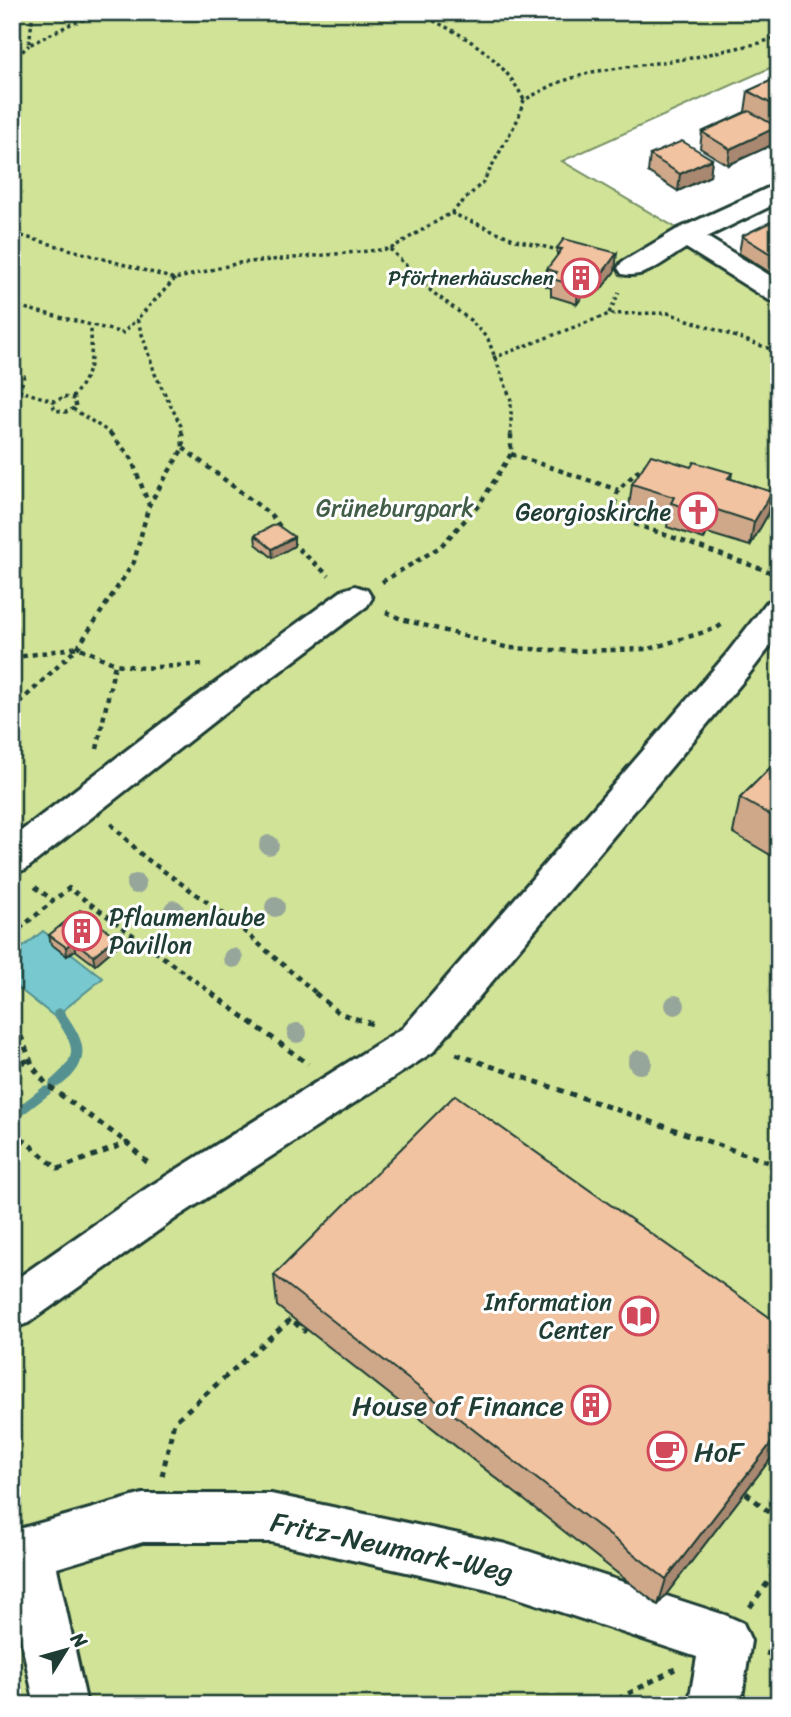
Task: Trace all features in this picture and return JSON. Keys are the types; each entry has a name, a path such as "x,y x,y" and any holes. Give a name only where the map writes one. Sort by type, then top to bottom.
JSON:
{"street":[{"path":"632,268 686,236 779,191"},
{"path":"686,236 779,294"},
{"path":"12,1308 177,1193 418,1040 737,665 773,589"},
{"path":"12,859 355,598"},
{"name":"Fritz-Neumark-Weg","path":"20,1554 142,1518 271,1518 506,1569 725,1642"},
{"path":"20,1554 61,1705"},
{"path":"719,1705 716,1697 725,1642"}],"path":[{"path":"29,45 33,12"},
{"path":"12,61 29,45 71,24 106,12"},
{"path":"12,217 22,236 174,279 239,263 390,249 451,213 483,182 519,118 524,100 508,71 480,48 449,27 414,12"},
{"path":"524,100 557,83 591,72 691,58 760,43 779,36"},
{"path":"451,213 516,240 567,253"},
{"path":"12,246 22,236"},
{"path":"355,598 440,547 479,505 511,454 511,400 488,339 470,320 431,291 390,249"},
{"path":"12,305 123,333 174,279"},
{"path":"493,358 609,314 668,313 779,352"},
{"path":"12,710 78,647 134,562 149,505 183,448 181,426 155,374 137,319"},
{"path":"72,398 88,377 91,368 92,326"},
{"path":"12,367 24,376 20,391"},
{"path":"12,395 20,391 54,401 64,397 72,398 77,403 73,410 66,412 55,410 52,406 54,401"},
{"path":"73,410 115,436 134,459 149,505"},
{"path":"183,448 271,515 293,544 355,598 401,620 509,648 575,651 649,649 717,628 728,620"},
{"path":"511,454 618,490"},
{"path":"655,470 643,466 618,490 612,516 773,589 779,564"},
{"path":"754,500 779,508"},
{"path":"12,658 78,647 115,664 143,668 205,664 218,659"},
{"path":"115,664 99,734 92,797 98,811 144,857 224,914 339,1013 779,1166"},
{"path":"12,935 69,888 344,1087"},
{"path":"12,1013 33,1067 53,1090 127,1143 177,1193"},
{"path":"15,1065 30,1059"},
{"path":"12,1130 58,1169 127,1143"},
{"path":"159,1518 162,1475 174,1422 291,1319 304,1331 305,1329"},
{"path":"746,1493 779,1520"},
{"path":"607,1705 725,1642"}],"green space":[{"name":"Grüneburgpark","path":"12,12 779,12 779,64 562,161 779,288 779,1705 12,1705"}],"water":[{"path":"43,931 103,978 55,1017 12,983 12,956"}],"building":[{"path":"779,77 779,108 748,91"},
{"path":"749,111 777,127 730,149 702,132"},
{"path":"682,141 712,159 680,174 650,155"},
{"path":"779,218 777,258 742,236"},
{"path":"564,239 617,253 603,272 591,269 578,286 552,279 557,272 547,269 562,249 557,248"},
{"path":"651,455 691,467 694,462 732,473 728,478 772,492 754,522 711,508 707,514 671,503 674,497 632,484"},
{"path":"276,524 294,537 272,549 255,535"},
{"path":"779,759 779,820 740,798"},
{"name":"Pflaumenlaube Pavillon","path":"80,910 116,937 93,956 74,941 66,947 49,935"},
{"name":"House of Finance","path":"455,1095 779,1324 779,1433 666,1579 274,1275"}],"waterway":[{"path":"54,1084 72,1067 78,1052 72,1034 59,1013"},
{"path":"12,1118 47,1090"}],"place":[{"name":"Pförtnerhäuschen","path":"581,278"},
{"name":"Georgioskirche","path":"698,512"},
{"name":"Pflaumenlaube Pavillon","path":"82,931"},
{"name":"Information Center","path":"639,1316"},
{"name":"House of Finance","path":"591,1405"},
{"name":"HoF","path":"667,1451"}]}
